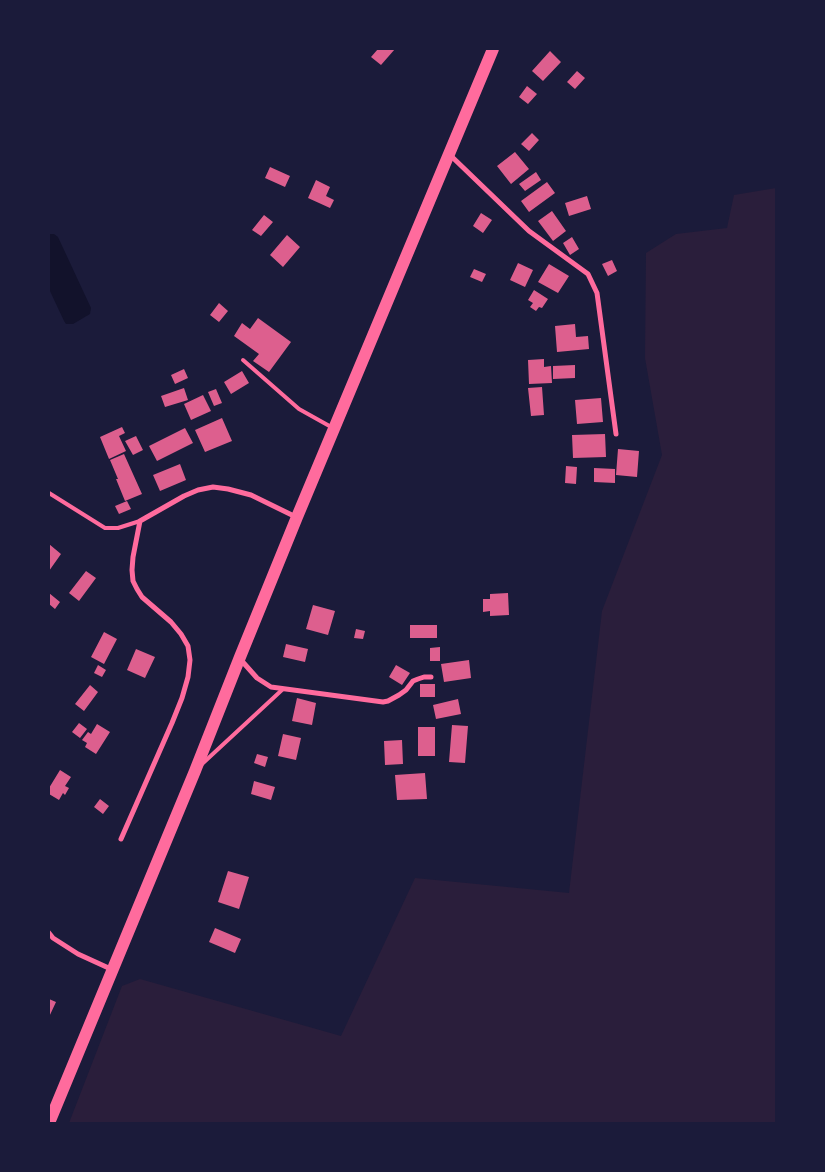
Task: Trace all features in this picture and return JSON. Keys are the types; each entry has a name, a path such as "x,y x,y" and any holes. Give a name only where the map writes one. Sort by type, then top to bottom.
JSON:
{"main road":[{"path":"49,1123 297,517 493,49"}],"street":[{"path":"448,154 529,231 588,274 597,293 616,434"},
{"path":"121,839 175,715 188,677 190,660 188,646 181,634 171,622 142,597 133,581 133,557 140,521 184,496 198,490 214,487 251,495 297,517"},
{"path":"240,657 252,673 271,687 383,702 399,695 418,678 431,677"},
{"path":"49,933 53,938 78,954 113,970"}],"lane":[{"path":"243,360 299,410 334,428"},
{"path":"49,493 105,528 118,528 140,521"},
{"path":"195,770 283,689"}],"shaded area":[{"path":"776,188 776,1123 69,1123 122,986 140,979 341,1036 415,878 569,893 602,611 662,455 645,358 646,253 676,234 727,228 734,195"},
{"path":"49,234 54,234 58,237 91,308 90,314 73,324 66,324 49,289"}],"building":[{"path":"378,49 395,49 381,65 371,57"},
{"path":"550,51 561,62 543,81 532,71"},
{"path":"577,71 585,78 575,89 567,82"},
{"path":"527,86 537,94 528,104 519,97"},
{"path":"532,133 539,140 529,151 521,144"},
{"path":"515,152 529,169 511,184 497,166"},
{"path":"270,167 290,176 285,187 265,178"},
{"path":"536,172 541,180 525,191 519,184"},
{"path":"316,180 330,187 326,196 334,200 330,208 308,198"},
{"path":"547,182 555,193 529,212 521,201"},
{"path":"587,196 591,209 569,216 565,203"},
{"path":"552,211 566,231 553,241 538,221"},
{"path":"481,213 492,220 483,233 473,226"},
{"path":"264,215 273,222 261,236 252,230"},
{"path":"287,235 300,247 283,267 270,255"},
{"path":"572,237 579,249 570,255 563,243"},
{"path":"612,260 617,271 608,276 602,264"},
{"path":"518,263 533,270 525,287 510,280"},
{"path":"549,264 569,276 558,293 538,282"},
{"path":"474,269 486,274 482,282 470,277"},
{"path":"534,290 548,299 542,308 539,307 536,311 530,307 533,303 528,300"},
{"path":"219,303 228,311 219,322 210,315"},
{"path":"258,318 291,342 269,372 253,361 259,354 234,336 242,323 250,329"},
{"path":"575,324 576,337 588,336 589,349 557,352 555,326"},
{"path":"544,359 544,367 551,366 552,383 529,384 528,360"},
{"path":"575,365 575,378 553,379 553,366"},
{"path":"184,369 188,378 175,384 171,375"},
{"path":"242,371 249,383 231,394 224,382"},
{"path":"542,387 544,415 531,416 528,388"},
{"path":"184,388 188,400 165,407 161,396"},
{"path":"216,389 222,403 214,406 208,392"},
{"path":"203,395 211,411 191,420 184,404"},
{"path":"601,398 603,422 577,424 575,400"},
{"path":"222,418 232,441 205,452 195,430"},
{"path":"122,427 125,433 119,436 126,451 109,459 100,437"},
{"path":"185,428 193,443 157,461 149,446"},
{"path":"605,434 606,457 573,458 572,435"},
{"path":"136,436 143,450 133,455 125,441"},
{"path":"618,449 639,451 637,477 616,475"},
{"path":"124,454 142,494 125,501 110,460"},
{"path":"180,464 186,480 160,491 153,475"},
{"path":"566,466 577,467 576,484 565,483"},
{"path":"594,468 615,469 615,483 594,482"},
{"path":"127,501 131,509 119,514 115,506"},
{"path":"49,544 61,554 49,571"},
{"path":"86,571 96,578 79,601 69,593"},
{"path":"49,593 60,602 55,609 49,604"},
{"path":"508,593 509,615 490,616 490,611 483,612 483,599 490,599 490,594"},
{"path":"313,605 335,611 328,635 306,629"},
{"path":"410,625 437,625 437,638 410,638"},
{"path":"356,629 365,631 363,639 354,638"},
{"path":"104,632 117,639 104,664 91,657"},
{"path":"286,644 308,649 305,662 283,657"},
{"path":"440,647 440,661 430,661 430,648"},
{"path":"136,649 155,657 145,678 127,670"},
{"path":"469,660 471,678 444,682 441,664"},
{"path":"98,665 106,670 102,677 94,673"},
{"path":"396,665 410,673 402,685 389,677"},
{"path":"420,684 435,684 435,697 420,697"},
{"path":"90,685 98,692 84,711 75,704"},
{"path":"297,698 316,703 312,725 292,721"},
{"path":"458,699 461,714 436,719 433,705"},
{"path":"79,723 87,729 80,738 72,732"},
{"path":"97,724 110,732 96,754 85,747 87,743 82,740 88,732 91,734"},
{"path":"452,725 468,726 465,763 449,762"},
{"path":"418,727 435,727 435,756 418,756"},
{"path":"283,734 301,738 296,760 278,756"},
{"path":"402,740 403,764 385,765 384,741"},
{"path":"257,754 268,757 265,767 254,763"},
{"path":"60,770 71,777 65,786 69,788 59,800 49,794 49,788"},
{"path":"425,773 427,799 397,800 395,775"},
{"path":"254,781 275,787 271,800 251,794"},
{"path":"100,799 109,806 103,814 94,807"},
{"path":"228,871 249,877 239,909 218,902"},
{"path":"215,928 241,939 235,953 209,942"},
{"path":"49,999 56,1002 49,1017"}]}
